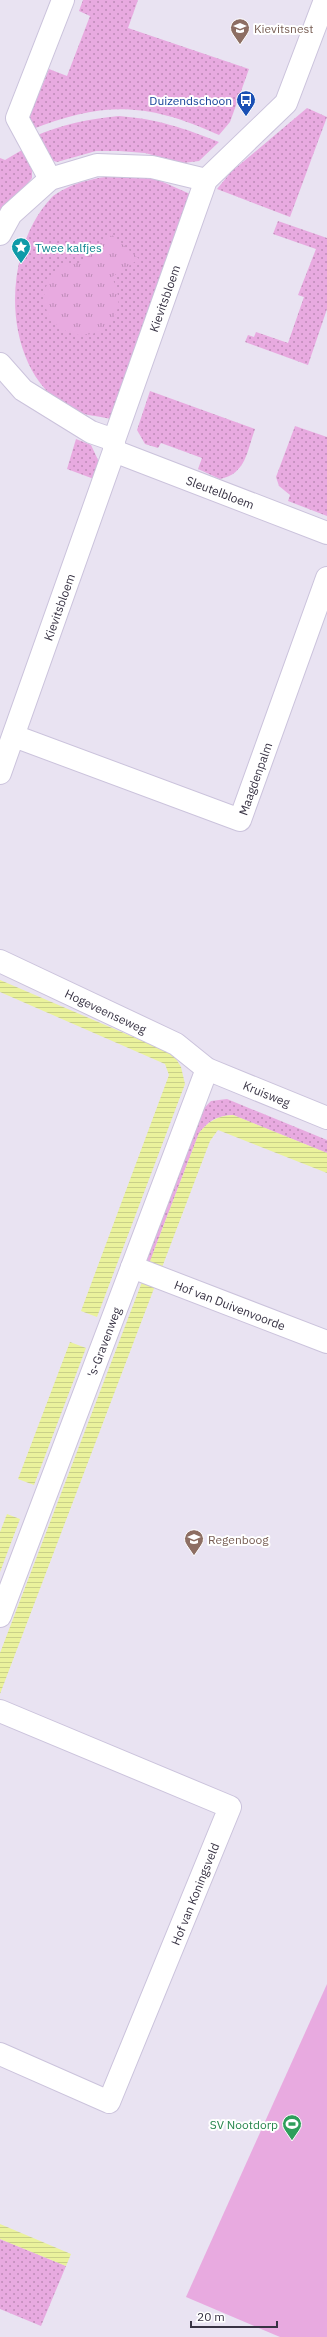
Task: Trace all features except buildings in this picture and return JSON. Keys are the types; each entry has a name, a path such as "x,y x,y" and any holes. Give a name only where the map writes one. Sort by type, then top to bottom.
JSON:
{"street":[{"path":"50,179 17,118 63,0"},
{"name":"Kievitsbloem","path":"0,773 206,180 286,102 325,0"},
{"path":"0,234 11,214 50,179 97,165 152,167 206,180"},
{"path":"0,364 24,390 114,446"},
{"name":"Sleutelbloem","path":"114,446 327,533"},
{"name":"Maagdenpalm","path":"14,736 240,820 327,578"},
{"name":"Hogeveenseweg","path":"0,961 176,1044 207,1069"},
{"name":"Kruisweg","path":"207,1069 327,1118"},
{"name":"'s-Gravenweg","path":"0,1616 207,1069"},
{"name":"Hof van Duivenvoorde","path":"132,1267 172,1281 327,1342"},
{"name":"Hof van Koningsveld","path":"0,2054 109,2102 230,1807 1,1711"}],"green space":[{"path":"83,0 138,0 128,28 249,69 230,122 219,135 169,116 147,111 125,109 103,110 80,114 30,130 28,120 49,69 67,76 90,16 79,11"},
{"path":"307,108 327,117 290,217 217,189 231,172"},
{"path":"119,116 146,119 170,125 194,132 219,142 199,161 183,163 145,153 119,151 96,151 57,162 45,158 33,137 76,123"},
{"path":"22,150 32,166 32,178 0,216 0,158 5,160"},
{"path":"131,175 154,178 190,194 111,419 84,414 69,409 46,391 30,366 20,338 15,308 17,277 23,246 36,219 53,196 71,186 90,180 110,176"},
{"path":"278,221 327,238 327,309 308,365 245,342 248,335 254,337 256,332 288,343 304,297 298,295 316,249 273,234"},
{"path":"112,235 139,259 112,277 118,295 118,306 114,317 110,322 98,332 84,335 71,333 60,327 50,317 45,305 45,291 51,277 55,272 63,266 69,264 83,263 94,246"},
{"path":"150,391 255,429 247,453 240,467 229,476 220,479 198,469 202,458 161,443 158,448 145,444 137,430"},
{"path":"295,426 327,437 327,516 288,501 290,495 279,486 276,477"},
{"path":"76,439 91,445 99,462 94,479 67,469"},
{"path":"227,1099 327,1140 327,1153 233,1115 222,1116 214,1120 199,1133 153,1253 155,1261 145,1265 202,1110 211,1101"},
{"name":"SV Nootdorp","path":"327,1984 327,2337 280,2337 186,2297"},
{"path":"0,2239 66,2266 41,2326 0,2309"}],"shaded area":[{"path":"0,980 173,1054 181,1067 185,1084 97,1317 81,1311 169,1075 165,1064 0,992"},
{"path":"233,1115 327,1153 327,1173 218,1130 210,1141 0,1694 0,1653 199,1133 206,1125 214,1120"},
{"path":"70,1342 86,1348 34,1485 18,1479"},
{"path":"7,1514 20,1519 0,1572 0,1532"},
{"path":"0,2224 71,2254 66,2266 0,2239"}],"place":[{"name":"Kievitsnest","path":"240,45"},
{"name":"Duizendschoon","path":"246,117"},
{"name":"Twee kalfjes","path":"21,264"},
{"name":"Regenboog","path":"194,1556"},
{"name":"SV Nootdorp","path":"292,2141"}]}
